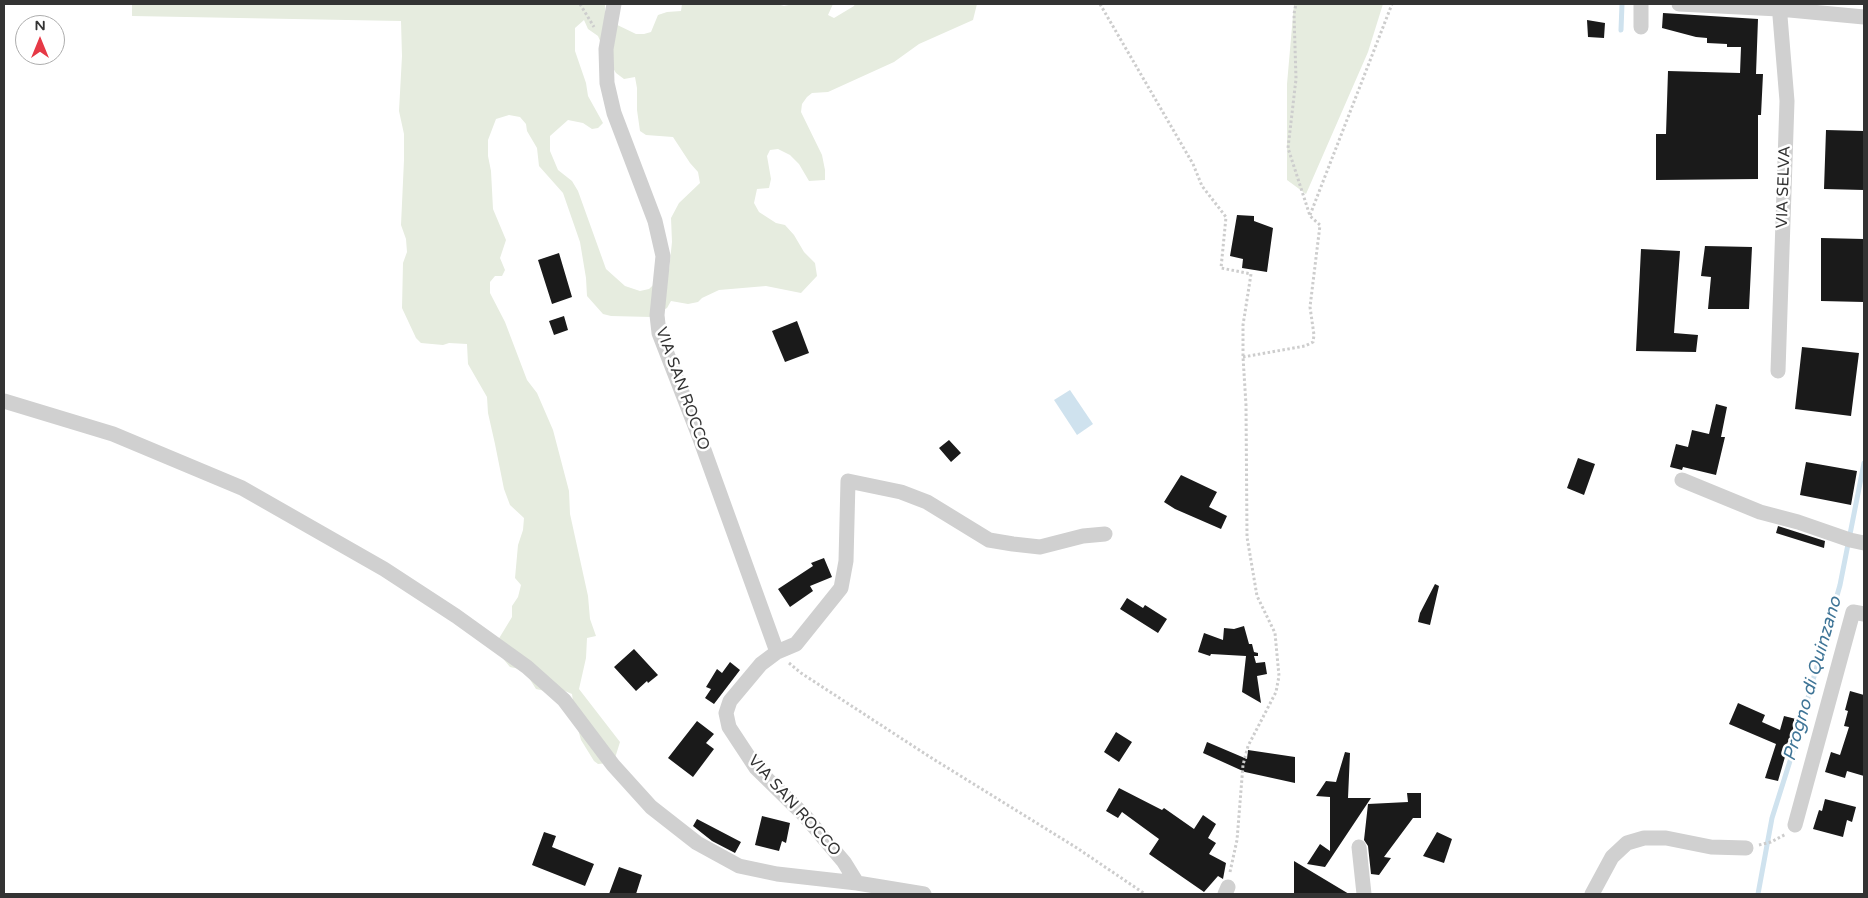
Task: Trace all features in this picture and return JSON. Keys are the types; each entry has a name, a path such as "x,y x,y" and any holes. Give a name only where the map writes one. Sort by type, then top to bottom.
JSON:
{"street":[{"name":"VIA SAN ROCCO","path":"614,4 606,49 607,83 614,113 655,220 663,256 657,315 659,333 778,652"},
{"path":"1641,4 1641,27"},
{"path":"1680,4 1779,6 1864,16"},
{"name":"VIA SELVA","path":"1778,371 1787,101 1779,6"},
{"path":"4,401 113,434 242,488 384,569 456,616 527,667 564,700 614,764 651,807 697,843 739,866 793,876 857,883 924,894"},
{"path":"1682,480 1760,512 1864,543"},
{"name":"VIA SAN ROCCO","path":"857,883 844,862 804,815 756,768 729,727 726,713 730,701 762,664 778,652 796,644 841,588 846,562 848,481 901,492 927,502 989,540 1040,546 1082,536 1105,534"},
{"path":"1795,826 1853,612 1864,614"},
{"path":"1592,894 1612,857 1627,843 1644,838 1666,838 1711,847 1746,848"},
{"path":"1359,847 1364,894"}],"path":[{"path":"1100,4 1193,164 1202,186 1226,217 1222,268 1251,274 1243,325 1247,537 1257,596 1275,634 1279,676 1276,692 1248,746 1243,765 1237,840 1227,891"},
{"path":"1243,357 1304,346 1313,342 1314,335 1310,308 1320,225 1310,216 1288,148 1296,79 1294,14 1296,4"},
{"path":"1310,216 1392,4"},
{"path":"778,652 801,673 930,757 1077,848 1145,894"},
{"path":"1746,848 1771,842 1789,832 1795,826"}],"shaded area":[{"path":"132,4 605,4 605,19 636,34 644,34 651,32 658,15 681,11 682,4 777,4 784,6 794,4 833,4 828,15 834,18 855,4 977,4 973,20 919,44 894,62 828,92 812,93 807,97 802,104 801,112 822,155 825,180 809,181 799,164 790,155 778,149 770,150 767,156 771,179 769,188 757,189 754,203 759,212 776,223 785,225 794,235 804,252 815,263 817,276 801,293 766,286 719,290 698,302 688,304 671,301 667,308 651,317 603,314 587,296 580,242 563,193 539,166 537,148 527,131 526,124 520,117 509,115 496,119 488,140 488,156 491,171 493,209 506,240 500,258 505,270 502,276 495,276 490,282 490,293 505,322 527,380 537,393 553,430 569,491 570,514 588,596 590,619 596,636 587,638 586,658 579,689 620,742 615,758 609,763 598,764 594,761 581,740 572,694 560,689 545,691 536,689 524,670 510,667 500,655 495,645 512,617 512,606 518,597 521,585 515,578 518,545 523,530 524,518 510,505 504,489 488,413 487,397 468,364 467,344 449,343 443,345 421,343 416,338 402,308 403,263 407,252 406,239 401,225 404,134 399,111 402,56 401,21 132,16","holes":["584,20 588,29 598,36 608,60 616,73 624,79 635,77 640,131 646,135 673,137 698,172 700,183 679,203 671,218 672,242 669,270 649,289 640,291 625,286 606,269 578,191 572,181 558,170 550,151 550,136 568,120 583,123 592,129 598,128 603,123 588,96 586,83 575,51 575,28"]},
{"path":"1294,4 1383,4 1368,52 1306,194 1287,180 1287,84"}],"water":[{"path":"1070,390 1093,424 1077,435 1054,400"}],"building":[{"path":"1663,13 1758,19 1756,74 1763,74 1761,115 1758,115 1758,179 1656,180 1656,134 1666,134 1668,71 1740,73 1741,47 1727,47 1727,44 1707,43 1707,38 1662,28"},
{"path":"1587,20 1605,23 1604,38 1588,37"},
{"path":"1826,130 1864,131 1864,190 1824,189"},
{"path":"1237,215 1254,216 1254,221 1273,228 1267,272 1242,268 1243,259 1230,256"},
{"path":"1821,238 1864,239 1864,302 1821,301"},
{"path":"1705,246 1752,247 1749,309 1708,309 1711,277 1701,276"},
{"path":"1641,249 1680,251 1674,333 1698,335 1696,352 1636,351"},
{"path":"559,253 572,297 552,304 538,260"},
{"path":"564,316 568,330 554,335 549,321"},
{"path":"797,321 809,353 785,362 772,331"},
{"path":"1802,347 1859,353 1851,416 1795,409"},
{"path":"1716,404 1727,407 1721,437 1725,437 1716,475 1683,467 1682,470 1670,467 1676,444 1688,447 1692,430 1709,434"},
{"path":"949,440 961,453 951,462 939,448"},
{"path":"1578,458 1595,464 1584,495 1567,488"},
{"path":"1806,462 1857,471 1851,505 1800,495"},
{"path":"1181,475 1217,492 1209,507 1227,516 1221,529 1175,509 1164,502"},
{"path":"1778,526 1825,541 1824,548 1776,533"},
{"path":"824,558 832,577 810,586 813,591 790,607 778,589 813,566 811,563"},
{"path":"1435,584 1439,586 1430,625 1418,622 1420,613"},
{"path":"1127,598 1143,608 1145,605 1167,619 1158,633 1120,609"},
{"path":"1244,626 1249,644 1252,644 1254,652 1258,653 1258,656 1254,656 1256,663 1265,662 1267,674 1257,676 1261,703 1242,692 1246,656 1211,654 1210,656 1198,652 1204,633 1223,640 1224,628 1234,629"},
{"path":"634,649 658,675 648,683 647,681 636,691 614,667"},
{"path":"730,662 740,670 714,704 705,698 711,689 706,687 717,669 722,673"},
{"path":"1850,691 1864,695 1864,776 1847,771 1845,778 1825,772 1831,752 1840,755 1849,727 1844,726 1848,711 1845,710"},
{"path":"1738,703 1765,715 1762,722 1780,730 1784,716 1796,719 1778,781 1765,778 1776,744 1729,724"},
{"path":"697,721 714,734 706,743 714,749 693,777 668,758"},
{"path":"1116,732 1132,742 1119,762 1104,752"},
{"path":"1207,742 1247,759 1248,750 1295,757 1295,783 1245,772 1203,753"},
{"path":"1345,752 1350,753 1348,798 1371,798 1325,867 1307,864 1320,844 1330,851 1330,797 1316,796 1326,781 1336,782"},
{"path":"1119,788 1162,810 1164,808 1194,829 1203,815 1216,824 1208,838 1216,843 1209,854 1226,863 1223,879 1218,876 1204,892 1149,854 1159,839 1122,812 1118,818 1106,811"},
{"path":"1407,793 1421,793 1421,818 1413,818 1384,857 1391,858 1379,875 1371,874 1368,846 1364,840 1368,804 1408,802"},
{"path":"1825,799 1856,807 1852,822 1847,820 1843,837 1813,829 1819,810 1822,811"},
{"path":"762,816 790,823 786,843 782,841 779,851 755,845"},
{"path":"697,819 741,842 735,853 712,841 693,826"},
{"path":"544,832 556,836 552,847 594,864 585,886 532,865"},
{"path":"1437,832 1452,839 1444,863 1423,856"},
{"path":"1294,861 1349,894 1294,894"},
{"path":"619,867 642,875 636,894 609,894"}],"waterway":[{"path":"1621,30 1622,4"},
{"name":"Progno di Quinzano","path":"1758,894 1772,818 1840,585 1864,463"}]}
